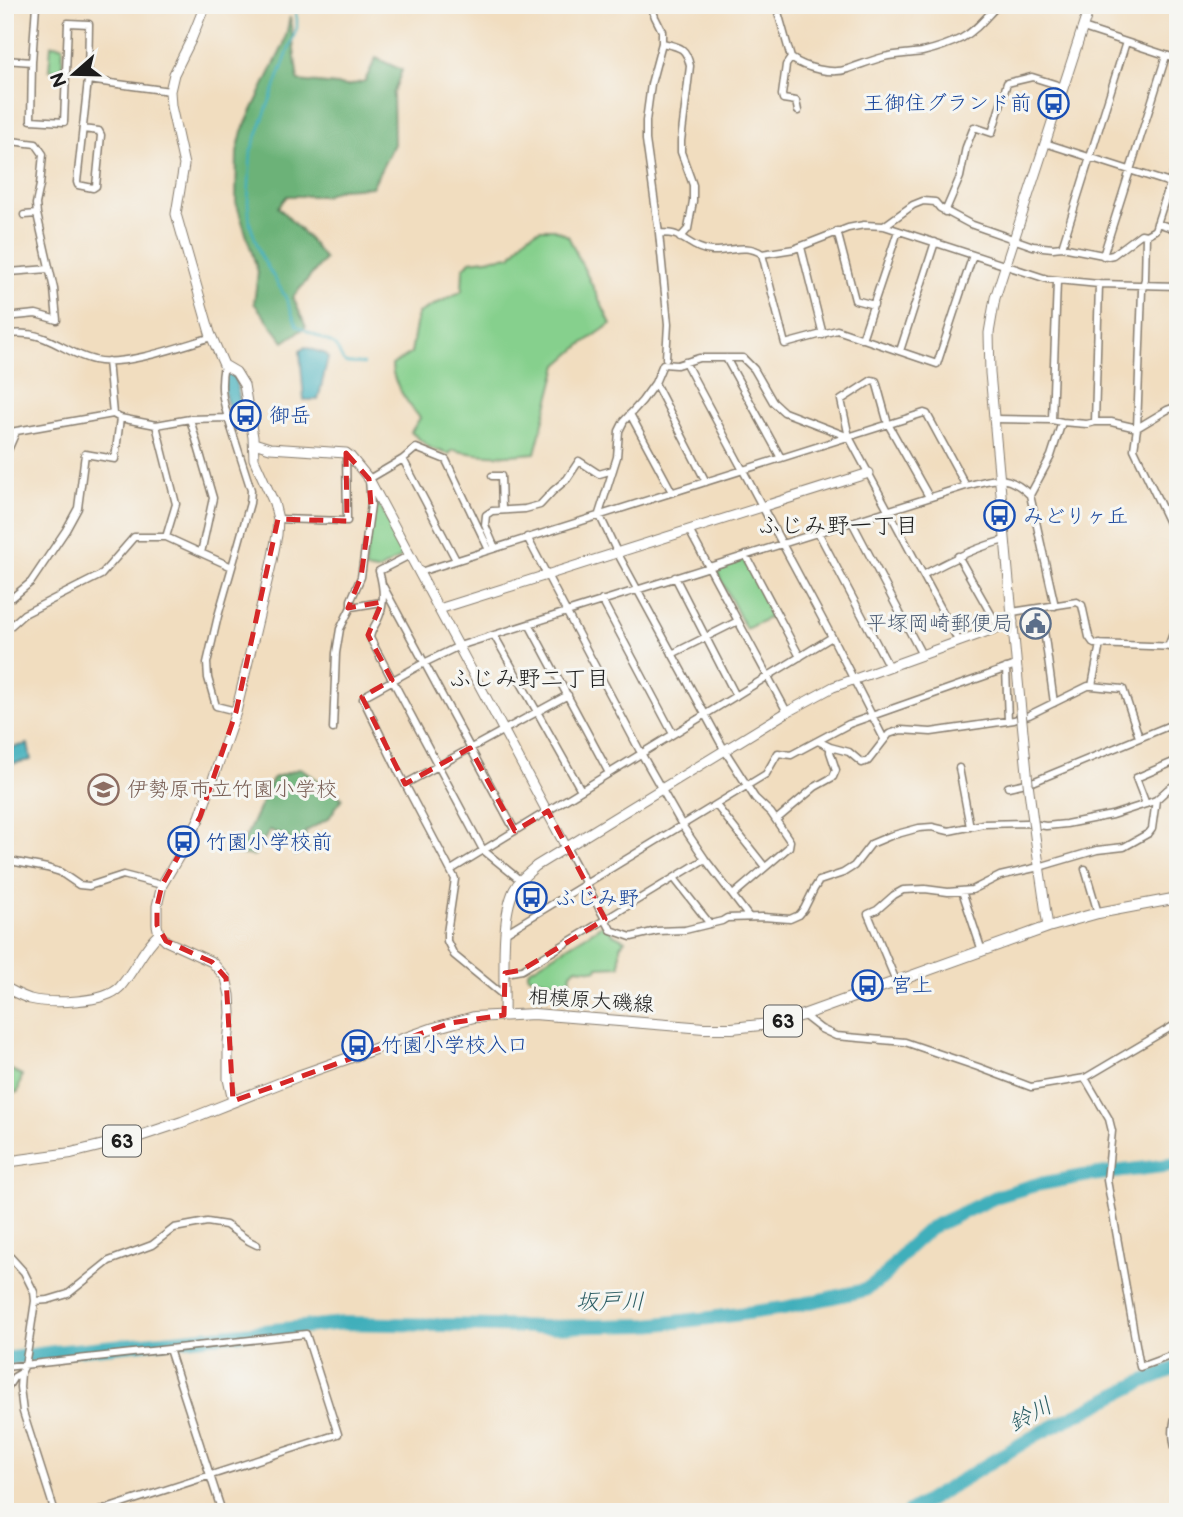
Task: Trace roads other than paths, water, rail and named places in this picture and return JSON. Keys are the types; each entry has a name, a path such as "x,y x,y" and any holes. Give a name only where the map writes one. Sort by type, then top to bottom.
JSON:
{"main road":[{"name":"相模原大磯線","path":"5,1162 118,1143 182,1122 310,1072 474,1017 563,1016 732,1028 770,1024 803,1015 1048,927 1098,913 1178,898"}],"street":[{"path":"5,16 15,5"},
{"path":"36,5 31,120 64,122 68,23 89,24 88,80 76,182 78,185 93,188 96,187 101,135 99,131 83,129"},
{"path":"205,5 174,74 170,91 184,165 176,214 212,337 224,365 222,396 251,490 250,503 207,663 216,706 236,711"},
{"path":"651,5 662,31 662,43 651,84 646,130 668,324 666,358"},
{"path":"776,5 792,58 829,71 845,70 884,57 935,48 962,38 976,30 998,5"},
{"path":"1048,927 1028,783 999,478 989,333 995,298 1090,5"},
{"path":"1083,28 1178,59"},
{"path":"1062,247 1126,42"},
{"path":"662,43 681,47 688,55 690,66 681,152 693,185 694,201 688,229 680,238"},
{"path":"1102,256 1166,56"},
{"path":"792,58 786,65 782,95 783,99 796,101 798,111"},
{"path":"5,60 32,62"},
{"path":"945,212 960,177 966,147 974,127 992,133 1007,83 1032,76 1063,87"},
{"path":"88,80 170,91"},
{"path":"5,127 10,130 11,141 36,144 43,154 36,204 54,289 57,320 36,314 5,317"},
{"path":"1045,143 1170,183"},
{"path":"884,226 912,205 923,201 935,202 945,212 970,224 1033,246 1062,247 1102,256 1113,255 1141,234 1146,235 1155,230 1178,159"},
{"path":"24,215 37,214"},
{"path":"1157,223 1178,230"},
{"path":"762,254 801,247 837,231 864,225 884,226 1057,281 1178,286"},
{"path":"837,231 855,300 873,305"},
{"path":"862,339 898,231"},
{"path":"659,233 674,234 708,251 742,248 757,250 762,254 785,344 837,330 937,364 973,255"},
{"path":"1146,235 1134,449 1178,547"},
{"path":"900,351 935,242"},
{"path":"5,245 8,248 9,272 49,269"},
{"path":"801,247 823,335"},
{"path":"1052,420 1057,281"},
{"path":"1095,422 1099,284"},
{"path":"5,334 28,334 97,361 126,360 212,337"},
{"path":"733,895 789,847 790,841 771,813 755,798 725,751 599,514 617,457 620,431 624,421 655,383 663,364 677,365 699,358 743,358 754,369 773,402 783,412 849,437"},
{"path":"726,358 781,458"},
{"path":"108,360 113,414"},
{"path":"685,362 884,739"},
{"path":"224,365 236,372 244,385 254,443 254,459 274,503 278,519 277,535 236,711 200,817 162,885 157,925 159,934 166,942 212,962 226,978 231,1013 228,1079 233,1101"},
{"path":"929,498 888,424 876,381 872,380 841,400 849,437 959,642"},
{"path":"655,383 706,482"},
{"path":"994,419 1052,420 1087,424 1111,422 1137,428 1178,406"},
{"path":"420,572 924,413 927,414 966,486"},
{"path":"5,433 113,414 120,418 156,425 190,419 229,418"},
{"path":"630,414 672,492"},
{"path":"13,597 31,582 78,508 85,454 115,459 120,418"},
{"path":"190,419 213,498 201,553"},
{"path":"1030,495 1051,456 1062,422"},
{"path":"156,425 176,503 166,537"},
{"path":"5,457 16,432"},
{"path":"254,443 270,448 346,453 369,479 611,930 631,937 657,931 685,930 727,918 790,919 804,909 820,881 854,866 871,844 919,828 932,827 949,831 983,824 1026,823 1045,826 1112,815 1156,800 1178,783"},
{"path":"369,479 416,448 446,460 492,549"},
{"path":"278,519 347,522 346,453"},
{"path":"402,459 456,560"},
{"path":"492,549 485,525 486,515 492,511 540,505 567,479 579,461 599,474 613,471"},
{"path":"439,609 869,473"},
{"path":"492,477 501,476 502,509"},
{"path":"505,996 454,956 450,948 447,933 455,879 363,699 366,695 459,646 818,532 999,478 1020,486 1030,495 1055,606"},
{"path":"333,729 336,653 340,629 361,577 370,505 369,479"},
{"path":"852,522 922,655"},
{"path":"689,530 787,712"},
{"path":"818,532 889,667"},
{"path":"5,631 24,614 101,575 134,537 166,537 232,567"},
{"path":"527,537 545,575 682,825 750,917"},
{"path":"923,575 958,556 1005,540"},
{"path":"410,555 379,571 383,584 515,831"},
{"path":"746,555 800,657"},
{"path":"958,556 999,628"},
{"path":"675,577 736,696"},
{"path":"383,584 381,613 370,638 483,850 520,880"},
{"path":"602,600 673,734"},
{"path":"351,607 382,602"},
{"path":"1012,612 1077,602 1082,605 1089,637 1094,644 1178,647"},
{"path":"1041,608 1054,703"},
{"path":"1168,647 1178,620"},
{"path":"672,654 738,621"},
{"path":"504,1015 507,911 520,880 536,866 787,712 833,687 1013,622"},
{"path":"529,624 609,773"},
{"path":"494,635 581,790"},
{"path":"451,870 832,637"},
{"path":"1093,686 1100,645"},
{"path":"1006,668 1009,720"},
{"path":"505,933 766,774 778,753 791,755 849,724 1006,668 1017,668"},
{"path":"818,741 849,752 862,763 868,761 889,734 901,730 931,732 1009,720 1029,715 1088,686 1123,689 1139,737"},
{"path":"405,783 569,695"},
{"path":"1009,787 1035,781 1178,722"},
{"path":"776,820 815,787 833,777 836,770 830,747"},
{"path":"1146,804 1136,778 1178,760"},
{"path":"960,768 970,827"},
{"path":"961,777 971,775"},
{"path":"896,981 868,914 894,895 903,890 972,890 1000,876 1097,850 1124,847 1152,829 1156,800"},
{"path":"716,805 765,867"},
{"path":"505,973 522,970 705,859"},
{"path":"5,860 60,872 79,885 89,886 123,875 162,885"},
{"path":"1085,869 1098,913"},
{"path":"674,878 710,924"},
{"path":"962,891 982,951"},
{"path":"5,987 32,999 51,1002 94,1000 110,995 119,988 159,934"},
{"path":"803,1015 821,1029 836,1036 905,1042 1031,1087 1085,1077 1178,1023"},
{"path":"1085,1077 1109,1119 1112,1131 1107,1180 1140,1367 1178,1353"},
{"path":"35,1301 68,1294 108,1261 152,1245 174,1228 207,1222 226,1225 257,1245"},
{"path":"5,1251 24,1272 34,1292 35,1301 20,1387 23,1412 55,1512"},
{"path":"5,1367 306,1334 338,1434 97,1512"},
{"path":"169,1349 222,1512"},
{"path":"5,1391 14,1377 21,1373"},
{"path":"1178,1410 1173,1423 1174,1446 1178,1457"}],"water":[{"path":"305,347 326,354 328,358 318,400 304,400 300,351"},
{"path":"231,373 235,378 242,410 230,412 225,396 224,376"},
{"path":"28,744 31,760 5,765 5,749"}],"waterway":[{"path":"294,5 297,28 251,151 248,202 250,224 261,256 285,296 297,326 335,345 344,362 364,364"},
{"name":"坂戸川","path":"5,1359 344,1323 544,1327 648,1325 784,1308 865,1290 884,1277 908,1248 930,1228 998,1196 1035,1185 1083,1176 1178,1164"},
{"name":"鈴川","path":"909,1512 1036,1435 1178,1367"}],"place":[{"name":"王御住グランド前","path":"1054,103"},
{"name":"御岳","path":"246,415"},
{"name":"みどりヶ丘","path":"1000,516"},
{"name":"平塚岡崎郵便局","path":"1036,623"},
{"name":"伊勢原市立竹園小学校","path":"104,789"},
{"name":"竹園小学校前","path":"183,842"},
{"name":"ふじみ野","path":"532,898"},
{"name":"宮上","path":"868,985"},
{"name":"竹園小学校入口","path":"358,1045"}],"district":[{"name":"ふじみ野一丁目","path":"838,525"},
{"name":"ふじみ野二丁目","path":"529,678"}]}
